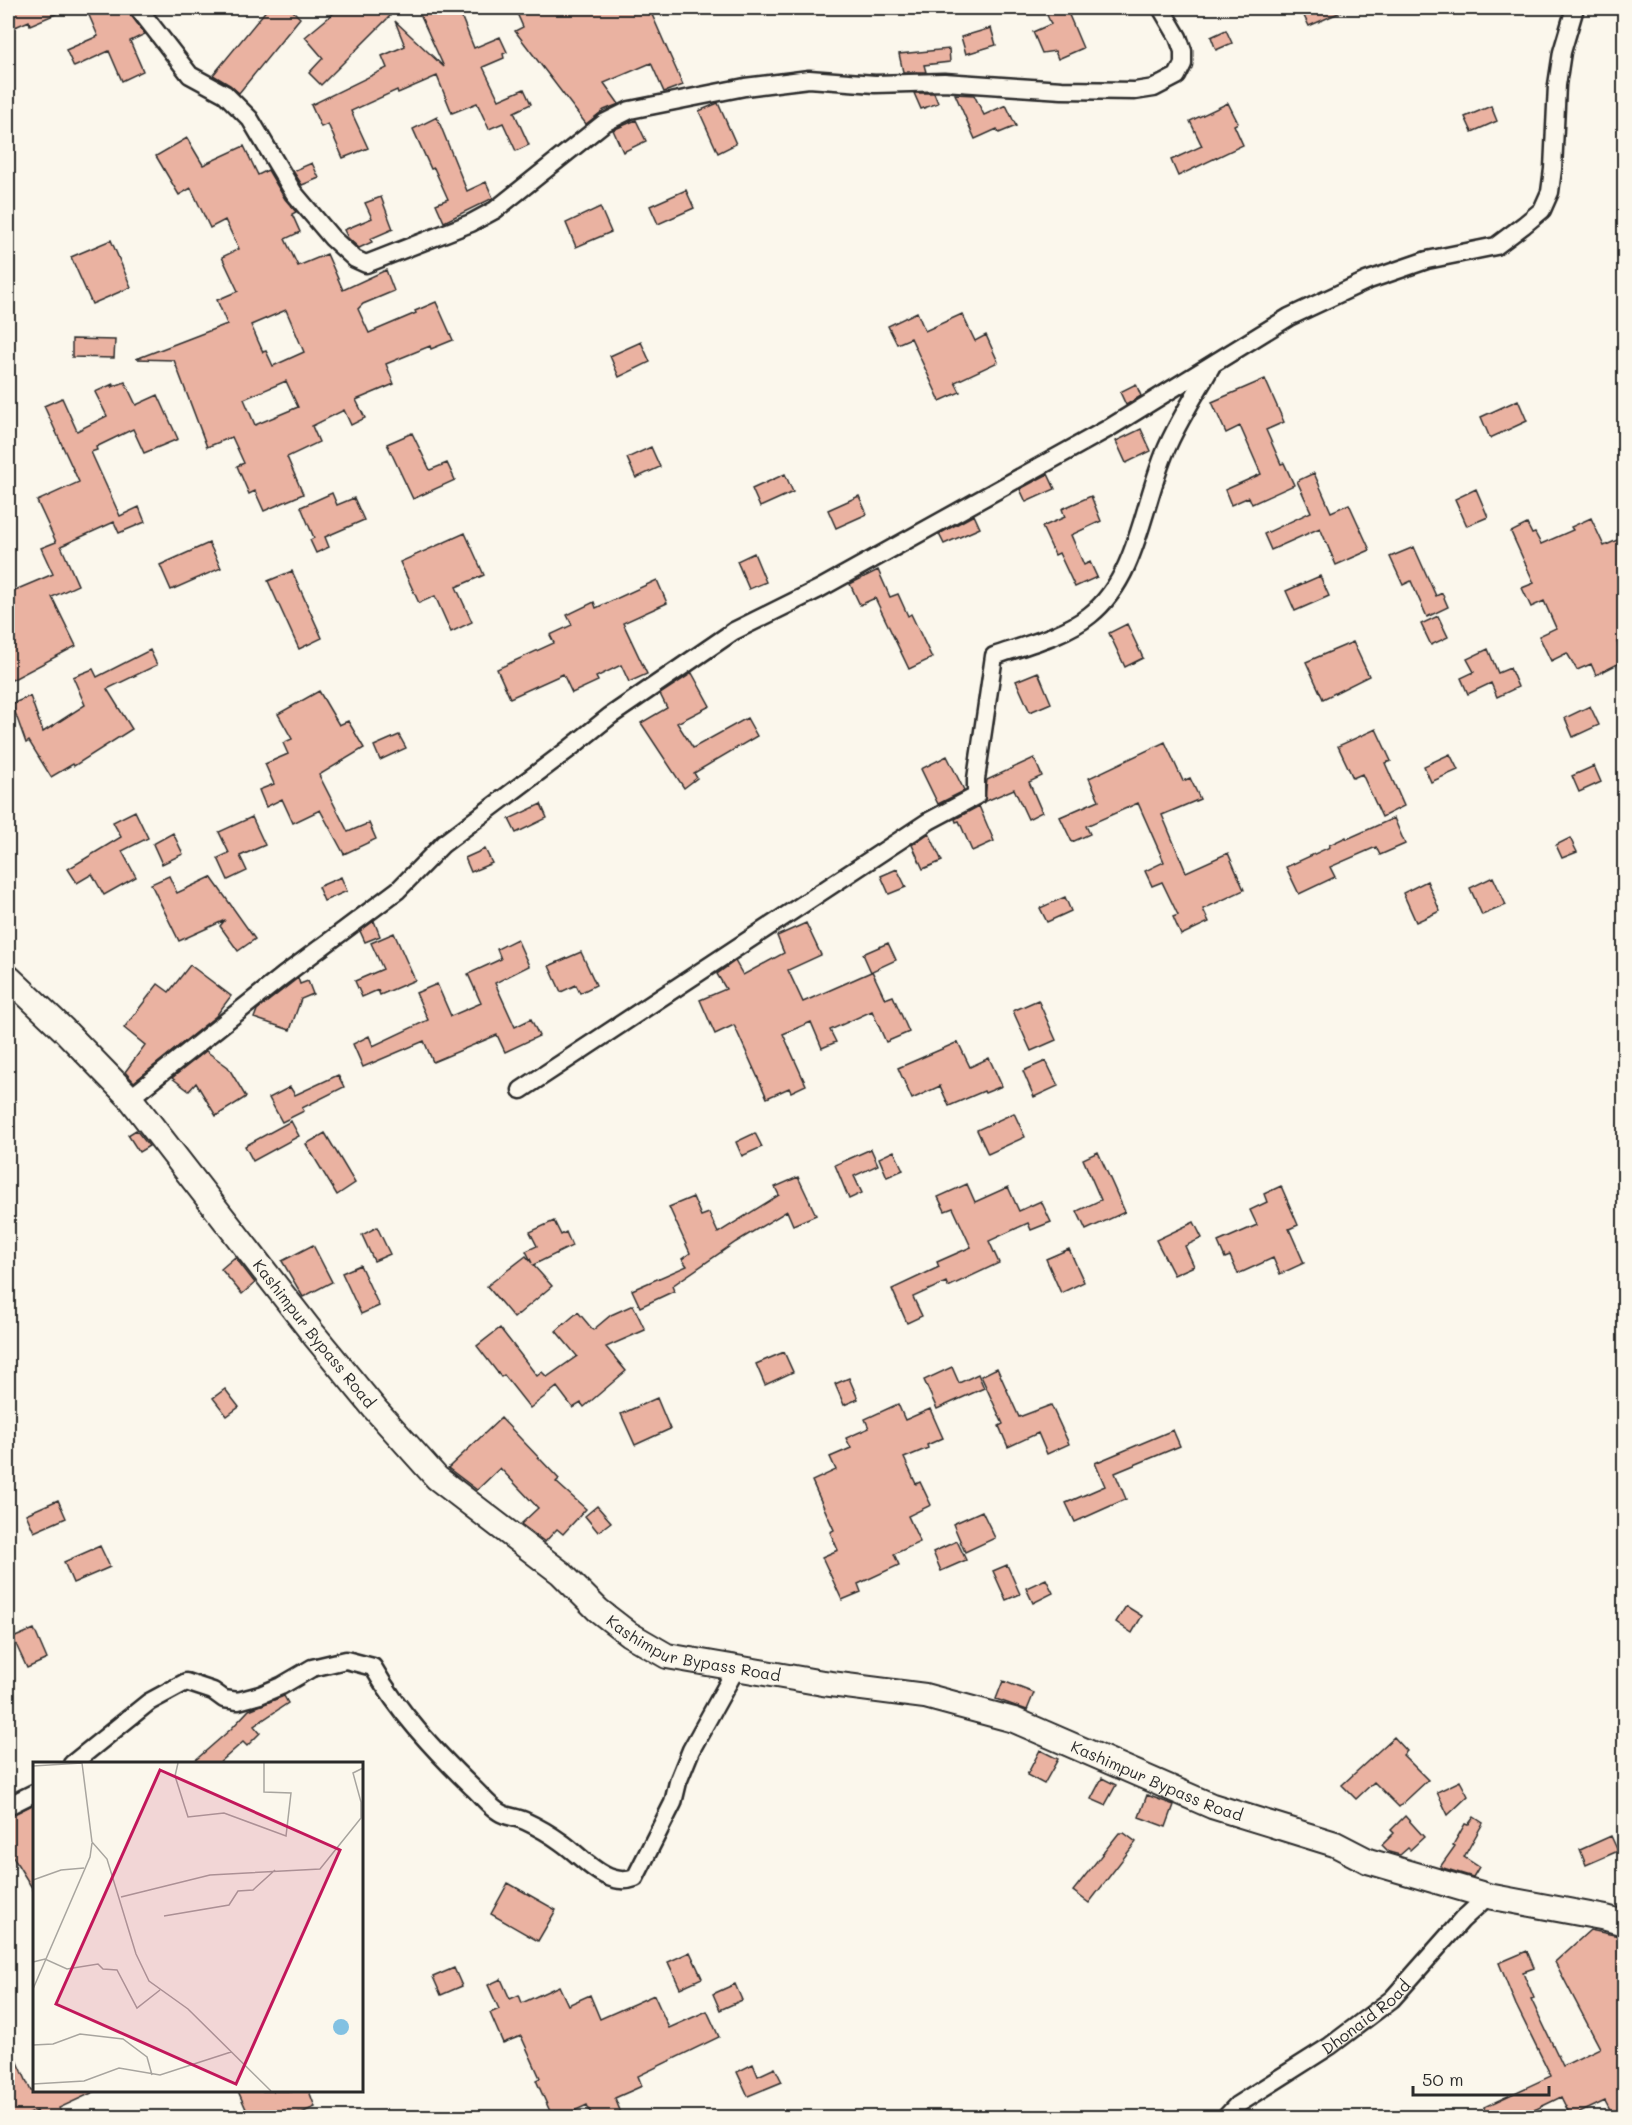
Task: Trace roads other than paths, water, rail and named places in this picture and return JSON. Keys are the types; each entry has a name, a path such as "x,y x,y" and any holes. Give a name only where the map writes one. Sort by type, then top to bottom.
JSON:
{"main road":[{"name":"Kashimpur Bypass Road","path":"8,977 64,1029 130,1098 314,1335 375,1409 437,1478 561,1573 598,1610 628,1634 667,1656 823,1683 926,1696 1014,1720 1212,1806 1335,1844 1368,1861 1488,1896 1624,1923"}],"street":[{"path":"138,8 190,75 225,94 250,119 294,193 332,238 355,259 366,264 471,223 495,210 604,123 630,110 745,87 809,80 875,84 944,82 1062,90 1135,91 1154,88 1177,76 1184,64 1183,51 1178,37 1161,8"},
{"path":"130,1098 283,976 398,890 443,844 569,750 610,716 734,631 819,589 1109,428 1289,317 1366,281 1427,260 1496,246 1542,210 1550,192 1557,85 1562,52 1575,8"},
{"path":"521,1090 929,821 976,796 976,779 994,656 1054,635 1089,616 1106,599 1126,567 1168,443 1212,364"},
{"path":"74,1762 142,1707 170,1689 186,1682 213,1691 224,1699 238,1701 260,1695 312,1668 346,1660 373,1667 387,1692 416,1729 500,1813 544,1830 588,1865 617,1881 625,1882 635,1878 673,1803 678,1782 691,1750 737,1667"},
{"path":"8,1806 33,1793"},
{"name":"Dhonaid Road","path":"1225,2118 1237,2104 1329,2046 1392,1998 1462,1920 1488,1896"}]}
